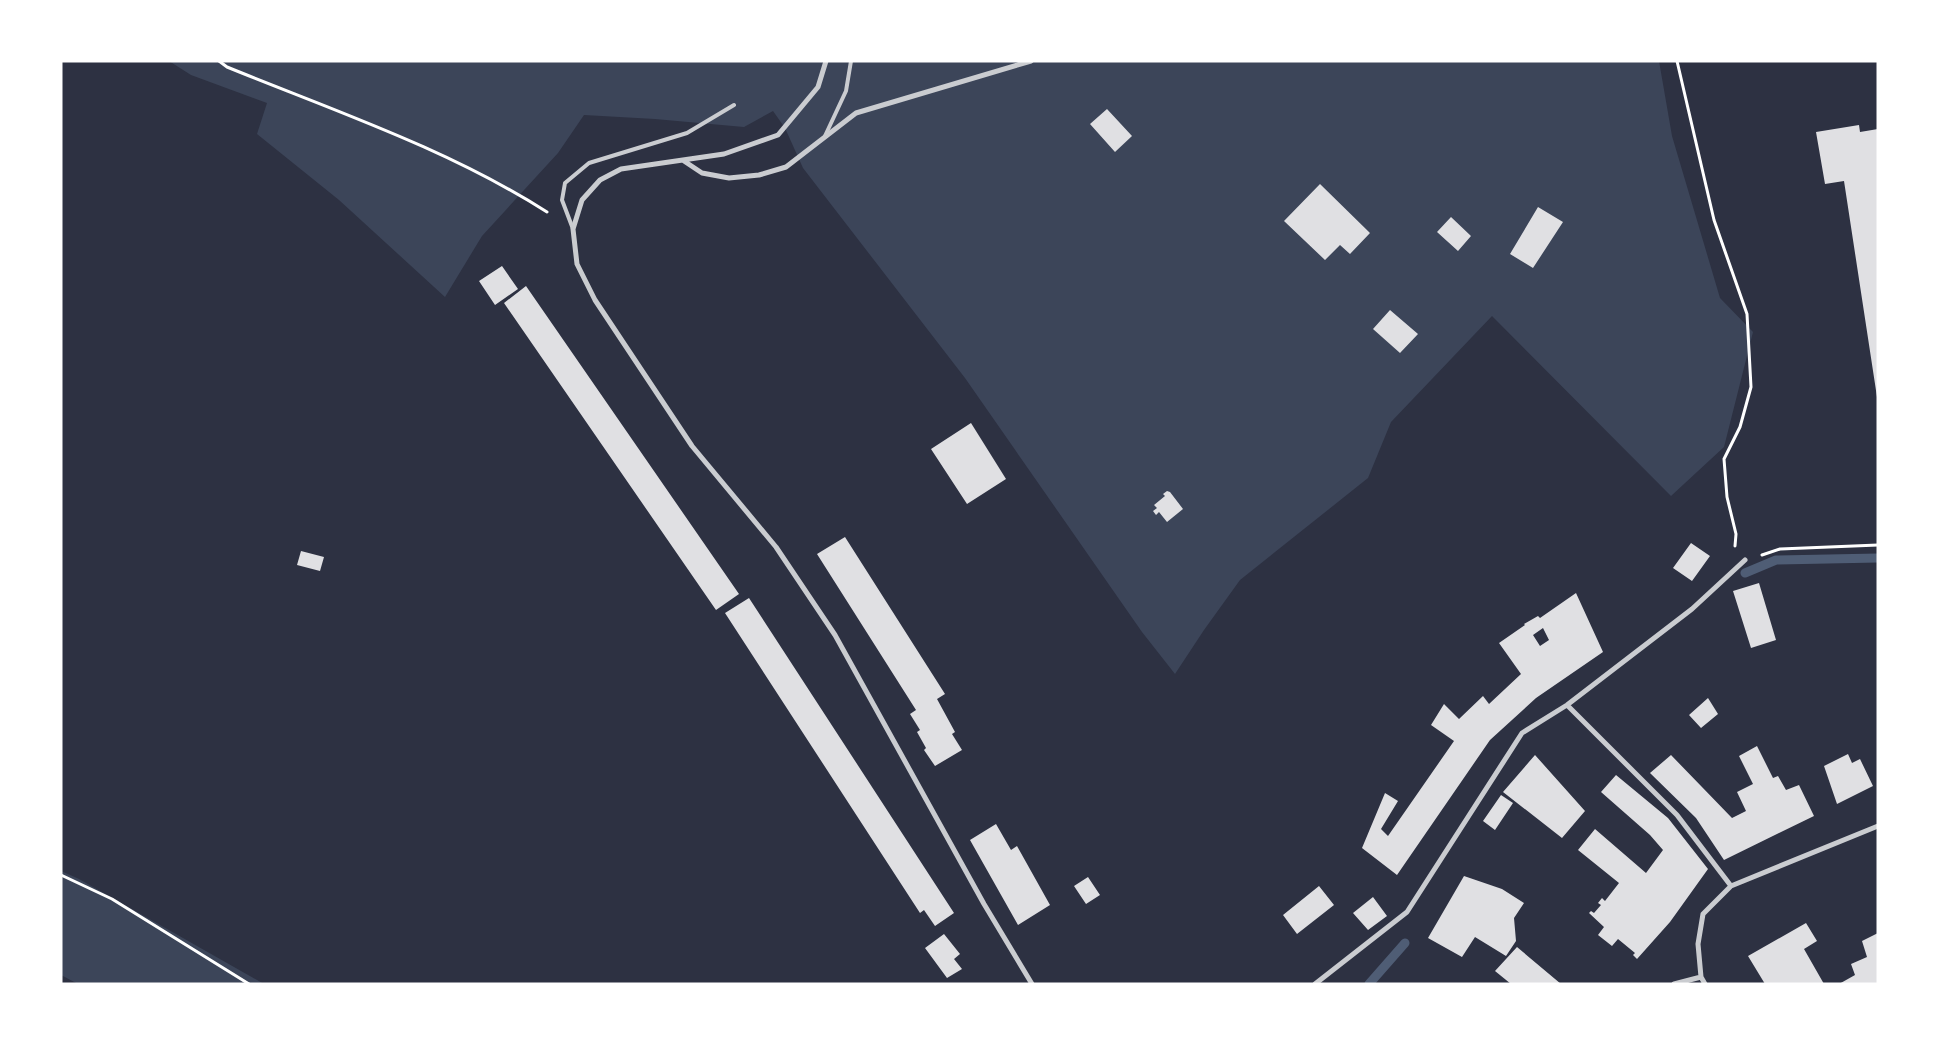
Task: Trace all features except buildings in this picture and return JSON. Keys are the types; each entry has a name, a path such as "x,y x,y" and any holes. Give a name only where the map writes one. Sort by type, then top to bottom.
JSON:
{"street":[{"path":"826,61 818,88 778,135 724,154 621,169 600,180 582,200 573,229 577,264 594,300 692,446 776,547 835,635 974,886 1032,984"},
{"path":"684,160 702,174 729,178 760,174 786,167 856,113 1030,61"},
{"path":"1314,984 1407,912 1522,733 1567,705 1692,609 1744,560"},
{"path":"1567,705 1677,815 1731,886"},
{"path":"1705,984 1701,977 1698,944 1703,914 1731,886 1878,826"},
{"path":"1674,984 1701,977"}],"lane":[{"path":"824,138 846,91 851,61"},
{"path":"573,229 562,200 565,183 589,163 687,132 734,104"}],"path":[{"path":"219,61 227,67 435,152 511,190 573,229"},
{"path":"1678,61 1714,220 1747,314 1751,387 1740,428 1724,459 1727,498 1736,534 1733,571"},
{"path":"1744,560 1780,549 1878,545"},
{"path":"61,875 112,899 249,984"}],"shaded area":[{"path":"169,61 1659,61 1672,136 1720,298 1753,332 1724,447 1671,496 1492,316 1391,422 1368,478 1240,580 1175,674 1142,632 965,378 803,168 785,128 773,111 744,127 584,115 558,153 482,236 445,297 339,200 257,134 267,103 191,75"},
{"path":"61,871 79,879 264,984 78,984 61,975"}],"waterway":[{"path":"1745,573 1776,560 1878,558"},
{"path":"1369,984 1405,943"}]}
